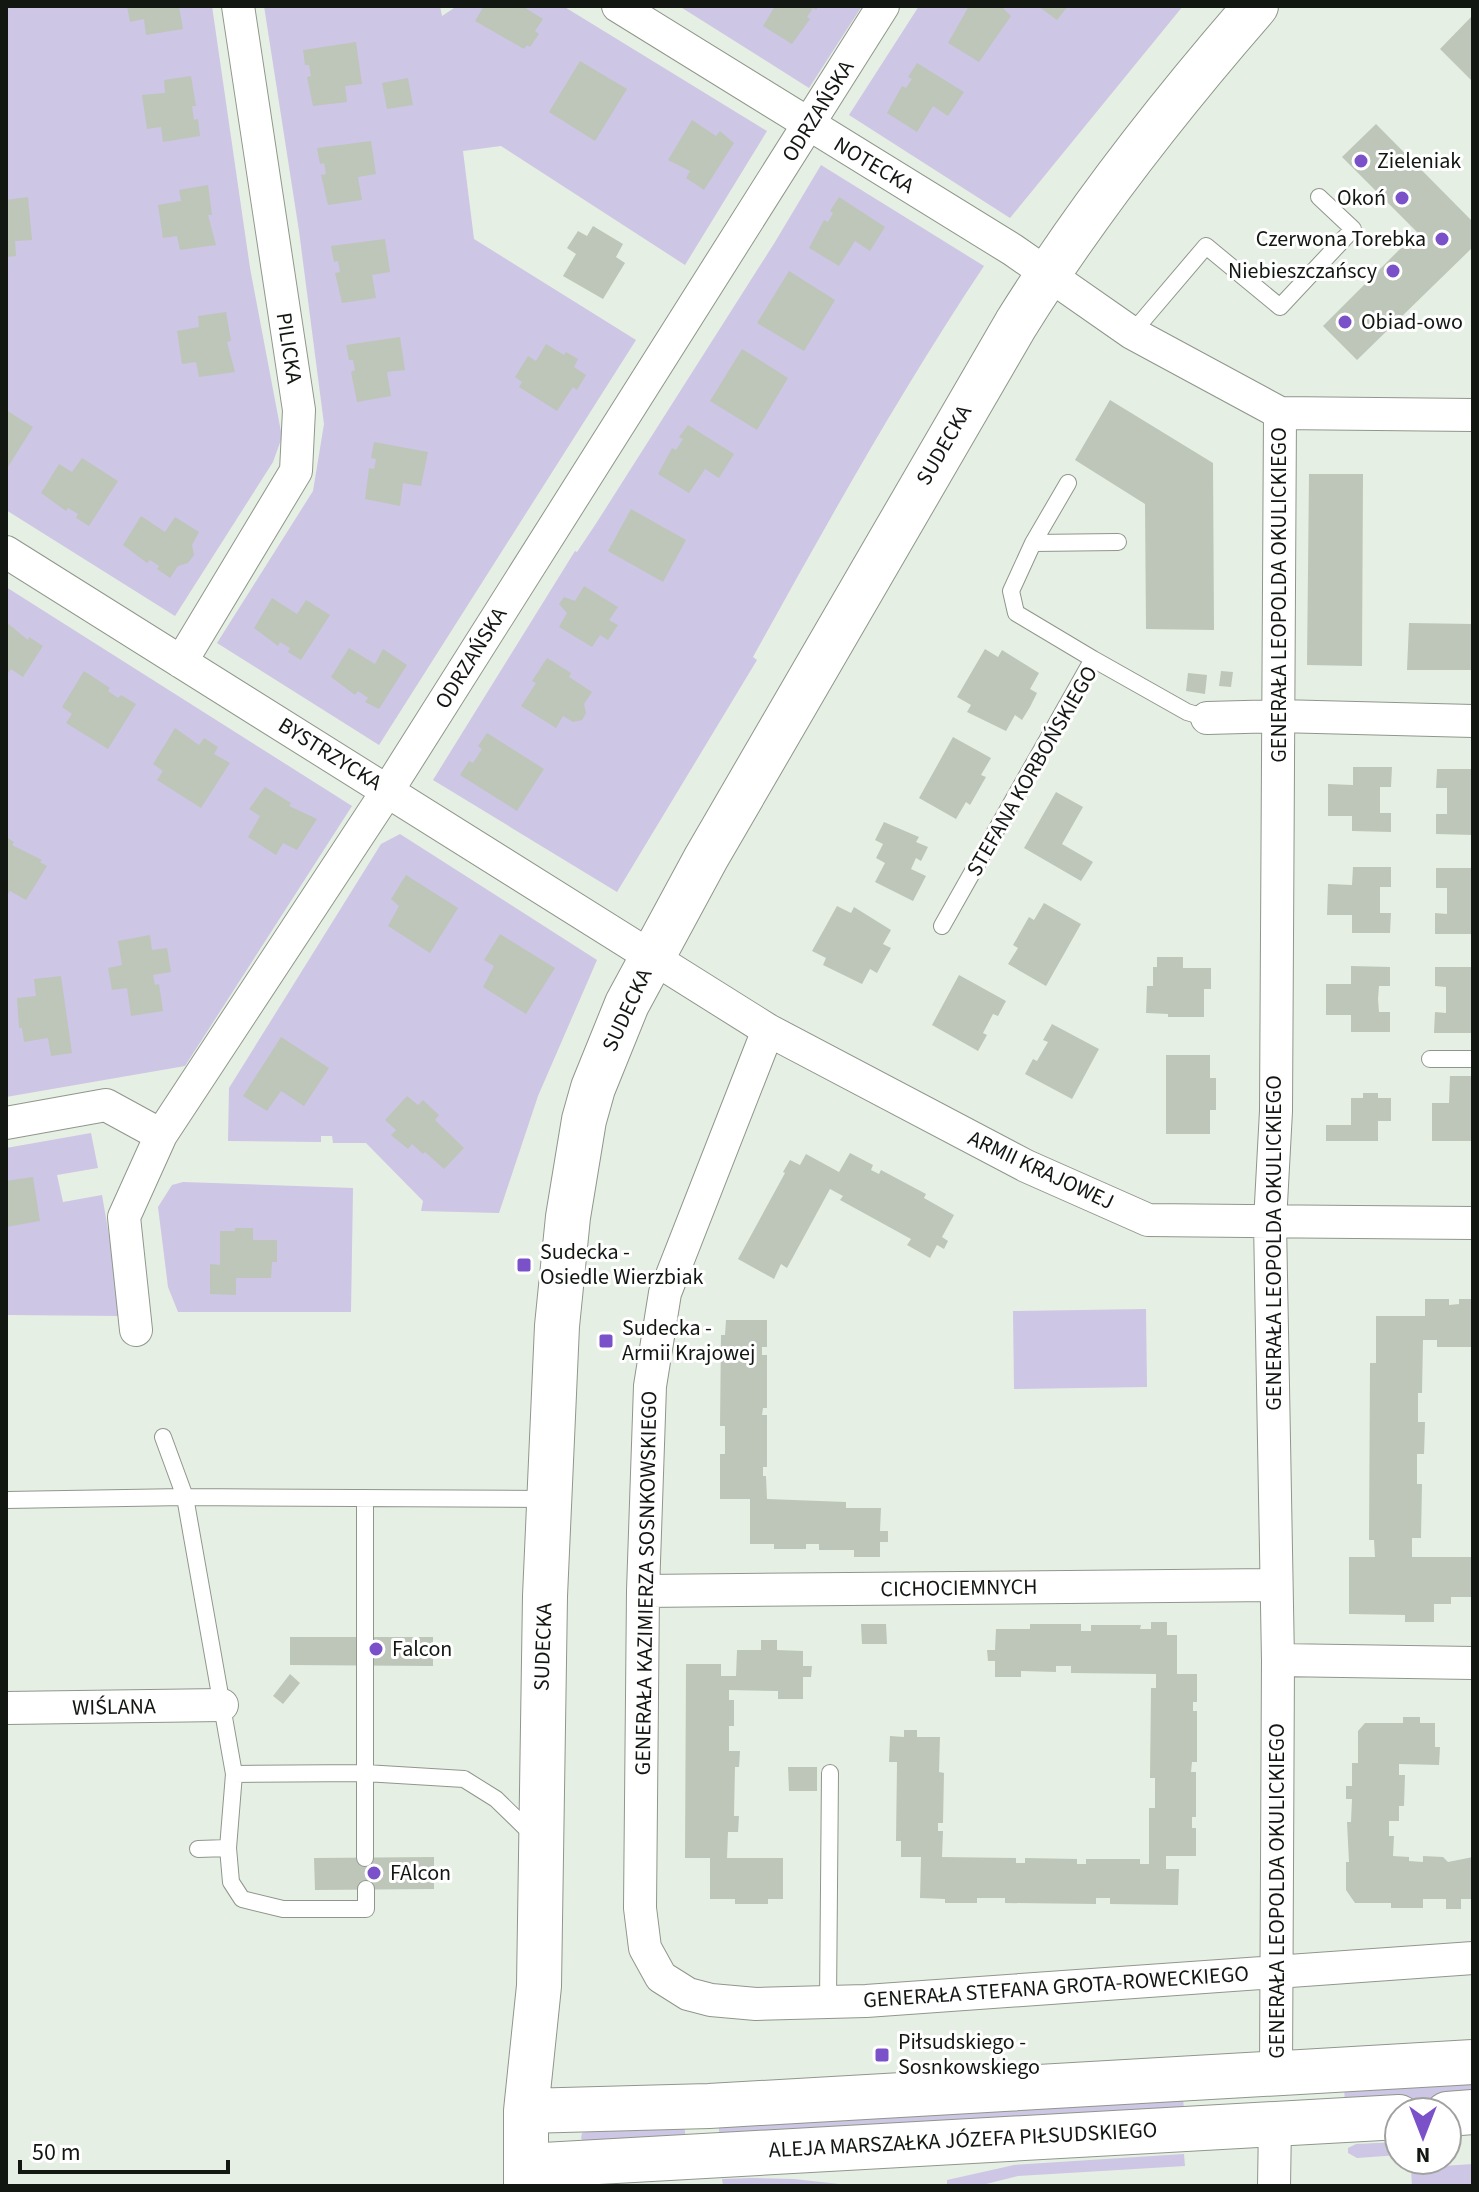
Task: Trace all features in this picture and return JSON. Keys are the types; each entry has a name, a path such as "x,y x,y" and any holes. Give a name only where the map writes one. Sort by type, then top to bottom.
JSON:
{"street":[{"name":"PILICKA","path":"181,662 296,471 299,410 238,6"},
{"name":"NOTECKA","path":"618,6 1013,250 1132,333 1280,413"},
{"name":"ODRZAŃSKA","path":"136,1330 124,1217 161,1135 388,790 883,6"},
{"name":"SUDECKA","path":"526,2176 526,2111 538,1999 543,1845 541,1724 557,1326 568,1217 578,1151 593,1088 627,1004 706,858 965,407 1047,275 1115,177 1256,6"},
{"path":"1280,413 1473,415"},
{"name":"GENERAŁA LEOPOLDA OKULICKIEGO","path":"1276,2072 1278,1660 1270,1222 1276,1111 1280,413"},
{"name":"BYSTRZYCKA","path":"6,552 653,956"},
{"name":"STEFANA KORBOŃSKIEGO","path":"1207,718 1278,716 1473,721"},
{"name":"ARMII KRAJOWEJ","path":"653,956 768,1030 1026,1166 1148,1220 1473,1223"},
{"name":"GENERAŁA KAZIMIERZA SOSNKOWSKIEGO","path":"688,1994 661,1977 645,1948 640,1908 643,1591 650,1386 665,1293 768,1030"},
{"path":"6,1123 106,1105 161,1135"},
{"name":"CICHOCIEMNYCH","path":"643,1591 1276,1585"},
{"path":"1278,1660 1473,1663"},
{"name":"WIŚLANA","path":"6,1708 222,1705"},
{"name":"GENERAŁA STEFANA GROTA-ROWECKIEGO","path":"688,1994 711,2000 756,2004 828,2002 1473,1958"},
{"path":"526,2111 709,2106 1473,2062"},
{"name":"ALEJA MARSZAŁKA JÓZEFA PIŁSUDSKIEGO","path":"526,2176 1383,2118"},
{"path":"1274,2186 1275,2124"}],"lane":[{"path":"1132,333 1206,246 1280,307 1353,229 1319,197"},
{"path":"1068,483 1033,543 1011,591 1016,613 1093,659"},
{"path":"1033,543 1118,542"},
{"name":"STEFANA KORBOŃSKIEGO","path":"942,926 1093,659 1187,712 1207,718"},
{"path":"1430,1059 1473,1059"},
{"path":"163,1437 185,1497 234,1774 228,1848 231,1882 242,1899 283,1909 366,1909 366,1889"},
{"path":"6,1500 185,1497 549,1499"},
{"path":"365,1498 365,1858"},
{"path":"234,1774 365,1773 464,1779 504,1806 543,1845"},
{"path":"828,2002 830,1773"},
{"path":"198,1849 228,1848"}],"shaded area":[{"path":"6,6 212,6 250,268 282,437 273,462 175,616 6,510"},
{"path":"264,6 440,6 442,16 457,6 563,6 767,131 685,265 501,146 463,151 474,239 636,340 379,745 217,643 313,491 324,424 299,231"},
{"path":"679,6 862,6 809,88"},
{"path":"919,6 1183,6 1010,218 849,115"},
{"path":"821,165 984,266 864,459 753,657 757,660 617,892 433,780"},
{"path":"6,587 352,806 185,1066 6,1097"},
{"path":"400,834 597,960 538,1096 499,1213 421,1211 423,1201 366,1143 333,1143 332,1136 321,1136 321,1142 228,1141 229,1088 381,844"},
{"path":"91,1133 98,1168 57,1175 63,1202 102,1195 123,1316 6,1315 6,1148"},
{"path":"183,1182 353,1188 351,1312 178,1312 168,1287 158,1207 172,1185"},
{"path":"1146,1309 1147,1387 1014,1389 1013,1311"},
{"path":"1473,2078 1473,2099 1463,2100 1463,2096 1383,2096 1383,2104 1345,2106 1344,2085"},
{"path":"1183,2095 1184,2112 720,2141 718,2120"},
{"path":"684,2122 686,2142 584,2143 581,2138 582,2133 608,2126"},
{"path":"1383,2143 1383,2156 1357,2158 1348,2153 1348,2148 1356,2144"},
{"path":"1184,2154 1185,2166 1018,2176 978,2186 947,2186 947,2180 1014,2165"},
{"path":"1473,2164 1473,2186 1412,2186 1411,2176 1463,2176 1463,2165"},
{"path":"752,2178 857,2186 723,2186 722,2179"}],"building":[{"path":"127,6 179,6 183,29 146,35 144,19 130,22"},
{"path":"484,6 522,6 543,19 535,31 539,34 530,47 527,45 524,49 475,21"},
{"path":"775,6 819,6 816,10 813,8 807,17 810,19 792,44 763,26"},
{"path":"969,6 1001,6 1011,16 979,62 948,43"},
{"path":"1038,6 1068,6 1057,20"},
{"path":"1473,15 1473,82 1440,49"},
{"path":"356,42 362,84 345,86 347,102 313,106 307,77 311,76 309,65 305,65 303,50"},
{"path":"580,61 627,89 595,141 549,112"},
{"path":"917,63 964,92 948,116 933,106 917,132 887,113 902,86 906,88 912,79 908,77"},
{"path":"191,76 196,106 192,106 194,120 198,119 200,136 163,142 161,127 147,129 142,95 165,93 164,80"},
{"path":"408,78 413,105 387,109 382,83"},
{"path":"692,120 716,136 720,131 734,143 704,190 686,178 690,171 668,160"},
{"name":"Czerwona Torebka","path":"1376,124 1473,222 1473,247 1357,360 1323,326 1417,232 1342,157"},
{"path":"371,141 376,174 358,177 362,200 328,205 321,175 326,174 324,163 320,164 317,148"},
{"path":"208,185 212,215 208,215 216,245 180,250 177,236 163,238 158,205 181,201 179,190"},
{"path":"28,197 32,240 15,241 16,256 6,257 6,200"},
{"path":"839,197 885,227 870,251 855,241 839,266 809,248 824,220 828,222 833,213 830,211"},
{"path":"593,226 623,244 616,257 625,263 603,299 563,276 576,254 567,248 578,231 587,236"},
{"path":"385,239 390,272 372,275 376,298 342,303 335,273 340,272 338,261 334,262 331,246"},
{"path":"789,271 835,300 804,351 757,323"},
{"path":"226,312 231,341 227,342 235,372 199,377 196,362 182,364 177,331 199,327 198,316"},
{"path":"400,337 405,370 387,372 391,396 357,402 351,372 355,370 346,345"},
{"path":"546,344 578,359 574,367 586,375 577,390 573,387 557,411 519,387 522,382 515,377 528,356 536,361"},
{"path":"742,349 788,378 757,430 710,401"},
{"path":"1110,400 1213,463 1214,630 1146,629 1145,504 1075,460"},
{"path":"6,410 33,427 6,470"},
{"path":"688,425 734,454 719,478 705,469 689,493 658,474 672,448 676,450 683,439 679,437"},
{"path":"374,442 428,452 421,486 403,483 400,506 365,499 369,468 374,469 376,459 371,458"},
{"path":"82,458 118,481 89,526 76,518 78,514 68,508 66,511 41,493 59,464 72,472"},
{"path":"1309,474 1363,474 1362,666 1307,665"},
{"path":"631,509 686,540 663,582 608,551"},
{"path":"141,516 165,532 175,517 199,532 192,545 194,555 188,563 178,566 170,578 157,569 159,566 150,560 147,563 123,545"},
{"path":"584,586 618,607 609,620 618,625 608,640 600,635 592,647 559,627 567,613 559,604 564,597 575,601"},
{"path":"272,598 297,614 306,600 330,615 301,660 288,652 290,648 280,642 278,646 254,628"},
{"path":"6,622 28,640 29,637 43,646 23,677 11,669 6,676"},
{"path":"1409,623 1473,624 1473,670 1407,670"},
{"path":"349,648 375,664 383,649 407,665 379,709 365,702 368,698 358,691 355,695 331,677"},
{"path":"985,649 998,657 1002,650 1039,673 1030,689 1037,693 1030,707 1022,720 1015,715 1006,731 967,712 971,705 957,697"},
{"path":"547,658 571,673 569,677 592,692 584,704 586,713 582,720 573,722 563,716 556,728 521,706"},
{"path":"84,671 110,688 108,691 118,698 121,695 136,704 108,749 66,723 72,714 62,707"},
{"path":"1221,671 1233,672 1231,687 1219,686"},
{"path":"1188,673 1207,675 1205,694 1186,691"},
{"path":"175,728 199,745 204,738 218,747 214,754 230,763 201,808 157,780 163,771 153,764"},
{"path":"487,733 544,769 517,811 460,775 482,749 478,746"},
{"path":"953,737 991,758 981,775 986,777 970,805 966,802 956,819 919,798"},
{"path":"1353,767 1392,767 1391,787 1380,787 1380,813 1391,813 1391,832 1352,831 1352,816 1328,816 1328,784 1353,785"},
{"path":"1437,769 1473,769 1473,835 1436,834 1436,814 1447,814 1447,788 1436,788"},
{"path":"265,787 291,803 289,806 317,819 297,850 283,843 276,855 248,837 260,816 249,809"},
{"path":"1056,792 1083,807 1062,844 1093,862 1081,881 1024,848"},
{"path":"884,822 919,837 916,842 928,847 921,861 916,858 911,869 926,876 913,901 875,882 885,863 876,858 883,844 875,840"},
{"path":"6,837 14,842 12,845 42,860 40,862 47,866 26,900 10,891 6,898"},
{"path":"1353,867 1391,867 1391,887 1380,887 1380,913 1391,913 1390,933 1352,933 1352,915 1327,915 1328,884 1352,885"},
{"path":"1436,868 1473,868 1473,934 1435,934 1435,913 1447,914 1447,888 1436,888"},
{"path":"406,875 458,908 430,953 388,926 399,906 391,899"},
{"path":"1044,903 1081,924 1046,986 1008,964 1018,948 1013,945 1029,917 1034,920"},
{"path":"837,906 851,913 854,907 891,930 883,944 891,948 877,973 870,969 862,984 823,965 826,958 812,951"},
{"path":"500,934 555,968 526,1014 483,987 494,966 484,960"},
{"path":"150,935 152,950 167,948 171,972 153,975 155,985 159,984 163,1011 131,1016 127,988 112,990 108,968 122,965 118,941"},
{"path":"1157,957 1183,957 1183,968 1211,968 1211,989 1204,989 1204,1017 1168,1017 1168,1014 1146,1013 1147,986 1153,986 1153,967 1157,967"},
{"path":"1351,966 1390,967 1390,986 1379,986 1378,999 1379,1012 1390,1012 1390,1032 1351,1032 1351,1015 1326,1015 1326,984 1351,984"},
{"path":"1435,967 1473,967 1473,1033 1434,1033 1435,1012 1446,1013 1446,987 1435,986"},
{"path":"959,975 1006,1001 998,1016 993,1014 978,1051 932,1025"},
{"path":"61,976 72,1053 51,1056 48,1038 24,1042 22,1028 19,1028 17,998 36,996 34,979"},
{"path":"1052,1024 1099,1049 1072,1099 1025,1074 1048,1042 1043,1040"},
{"path":"281,1037 329,1068 304,1106 281,1091 267,1111 243,1096"},
{"path":"1166,1055 1210,1055 1210,1078 1216,1078 1216,1110 1210,1110 1210,1134 1166,1134"},
{"path":"1450,1076 1473,1076 1473,1141 1432,1141 1432,1103 1449,1103"},
{"path":"1363,1093 1378,1093 1378,1098 1391,1098 1391,1121 1378,1121 1378,1141 1326,1141 1326,1125 1351,1125 1351,1098 1363,1098"},
{"path":"407,1096 418,1105 423,1100 439,1115 435,1120 464,1148 444,1169 425,1152 423,1154 412,1144 408,1149 391,1135 396,1130 385,1120"},
{"path":"850,1153 873,1165 871,1170 879,1174 881,1170 926,1194 924,1198 954,1215 942,1237 948,1241 944,1249 937,1245 930,1258 907,1245 911,1239 840,1200 843,1196 830,1189 787,1268 781,1264 774,1279 738,1259 790,1160 800,1165 806,1154 839,1172"},
{"path":"33,1177 40,1221 6,1227 6,1181"},
{"path":"235,1228 253,1228 253,1240 277,1240 277,1262 272,1262 271,1278 236,1278 236,1295 210,1294 210,1264 220,1265 220,1231 235,1231"},
{"path":"1425,1299 1449,1299 1449,1305 1459,1304 1459,1299 1473,1299 1473,1347 1437,1347 1437,1340 1423,1340 1418,1422 1425,1422 1424,1454 1417,1454 1417,1484 1422,1484 1421,1538 1412,1538 1412,1557 1473,1557 1473,1597 1451,1597 1451,1604 1434,1604 1434,1622 1405,1622 1405,1615 1349,1614 1349,1557 1375,1557 1374,1540 1369,1540 1370,1363 1376,1363 1376,1316 1425,1316"},
{"path":"726,1320 767,1320 767,1347 762,1347 762,1355 767,1355 767,1408 763,1408 762,1415 767,1415 767,1467 763,1467 763,1476 766,1476 767,1499 846,1502 846,1508 881,1508 880,1531 888,1531 888,1542 880,1542 880,1557 854,1557 854,1550 819,1550 819,1544 806,1544 806,1549 774,1549 774,1544 750,1544 750,1499 720,1499 720,1454 725,1454 725,1426 720,1426 721,1335 725,1335"},
{"path":"1151,1622 1167,1622 1167,1635 1177,1635 1177,1674 1197,1674 1197,1702 1193,1702 1193,1711 1197,1711 1197,1762 1192,1762 1191,1772 1196,1772 1196,1817 1192,1817 1192,1828 1196,1828 1196,1856 1166,1856 1166,1869 1179,1869 1178,1905 1110,1904 1110,1898 1096,1898 1096,1904 1005,1903 1005,1898 977,1898 977,1903 945,1903 945,1899 920,1898 921,1857 901,1857 901,1841 896,1841 897,1762 889,1762 890,1736 904,1737 904,1730 917,1730 917,1737 940,1737 939,1772 944,1773 943,1823 938,1823 938,1831 943,1831 942,1857 1016,1858 1016,1863 1025,1863 1025,1858 1077,1859 1077,1864 1086,1864 1086,1859 1140,1859 1140,1864 1149,1864 1149,1808 1155,1808 1155,1778 1150,1778 1151,1688 1156,1688 1156,1674 1071,1673 1071,1666 1056,1666 1056,1672 1021,1671 1021,1677 995,1677 995,1661 988,1661 987,1650 995,1650 996,1629 1030,1629 1030,1624 1081,1624 1081,1631 1091,1631 1091,1625 1141,1625 1140,1629 1151,1629"},
{"path":"861,1624 886,1624 887,1644 862,1644"},
{"path":"290,1637 433,1637 433,1666 290,1665"},
{"path":"761,1640 777,1640 777,1650 803,1651 803,1666 812,1666 811,1677 803,1677 803,1699 778,1699 778,1691 729,1690 729,1700 734,1700 734,1726 729,1726 729,1751 740,1751 739,1767 735,1767 734,1816 739,1816 738,1832 728,1832 727,1858 783,1858 783,1899 768,1899 768,1904 735,1904 735,1899 710,1899 710,1858 685,1858 686,1664 721,1664 721,1676 736,1676 737,1650 761,1650"},
{"path":"290,1674 300,1683 283,1704 273,1696"},
{"path":"1403,1717 1420,1717 1420,1723 1435,1723 1435,1747 1440,1747 1439,1765 1399,1764 1399,1775 1405,1775 1404,1806 1399,1806 1399,1821 1389,1821 1389,1836 1394,1836 1393,1856 1423,1862 1423,1856 1443,1857 1448,1862 1473,1857 1473,1899 1461,1899 1461,1909 1446,1909 1446,1899 1423,1899 1423,1908 1391,1908 1391,1903 1355,1903 1346,1890 1346,1862 1349,1862 1347,1822 1351,1822 1352,1799 1346,1799 1346,1786 1352,1786 1352,1763 1358,1763 1358,1731 1365,1723 1403,1723"},
{"path":"788,1767 817,1767 817,1791 789,1791"},
{"name":"FAlcon","path":"434,1857 434,1889 315,1890 314,1858"}],"place":[{"name":"Zieleniak","path":"1361,161"},
{"name":"Okoń","path":"1402,198"},
{"name":"Czerwona Torebka","path":"1442,239"},
{"name":"Niebieszczańscy","path":"1393,271"},
{"name":"Obiad-owo","path":"1345,322"},
{"name":"Sudecka - Osiedle Wierzbiak","path":"524,1265"},
{"name":"Sudecka - Armii Krajowej","path":"606,1341"},
{"name":"Falcon","path":"376,1649"},
{"name":"FAlcon","path":"374,1873"},
{"name":"Piłsudskiego - Sosnkowskiego","path":"882,2055"}]}
